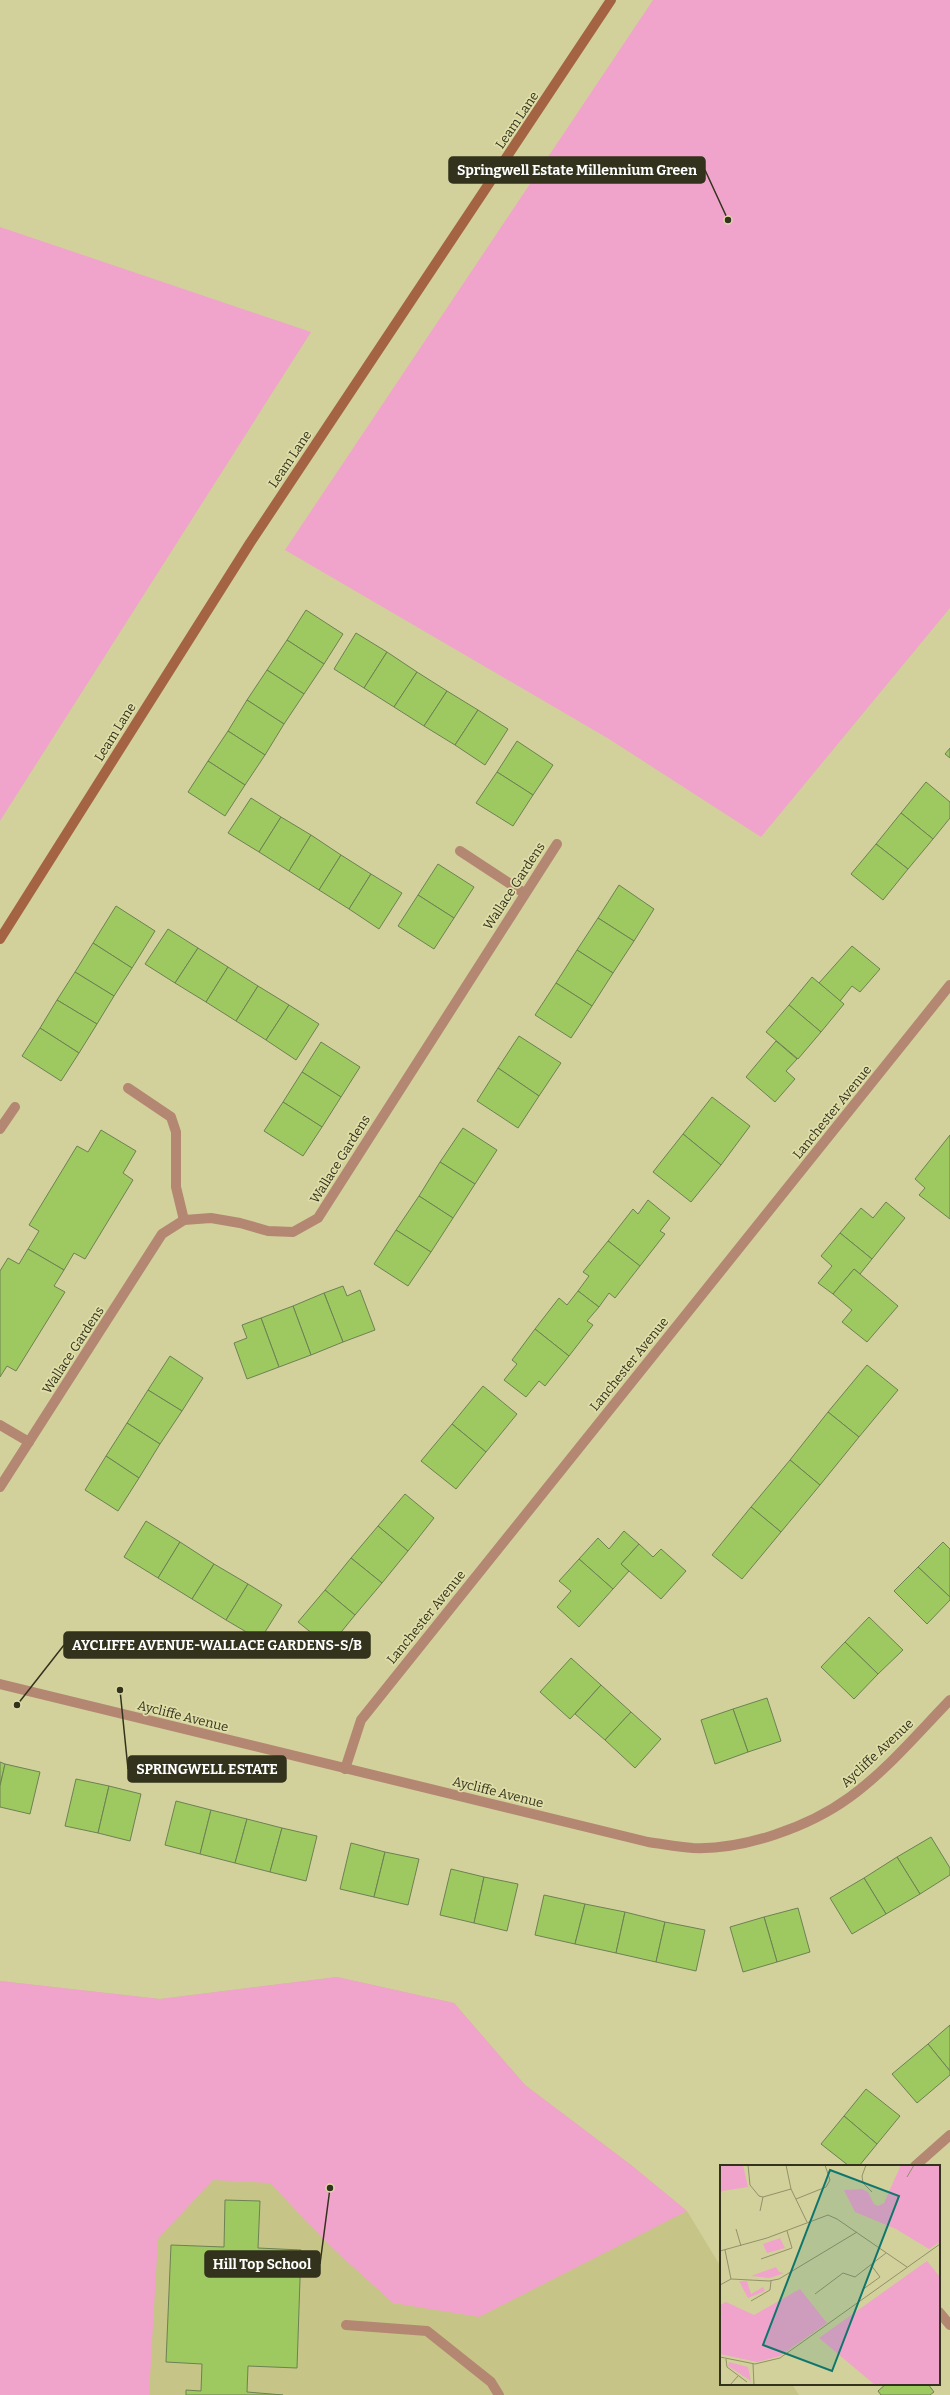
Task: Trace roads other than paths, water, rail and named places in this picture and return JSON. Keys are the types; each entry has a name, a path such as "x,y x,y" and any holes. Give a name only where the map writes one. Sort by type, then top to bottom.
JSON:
{"main road":[{"name":"Leam Lane","path":"0,939 250,544 611,0"}],"street":[{"name":"Wallace Gardens","path":"0,1487 162,1234 184,1220 211,1218 240,1223 268,1231 293,1232 318,1218 524,893 557,844"},
{"path":"460,851 524,893"},
{"name":"Lanchester Avenue","path":"345,1769 361,1720 950,985"},
{"path":"128,1088 171,1117 176,1132 174,1154 176,1187 184,1220"},
{"path":"0,1129 15,1106"},
{"path":"0,1425 29,1442"},
{"name":"Aycliffe Avenue","path":"0,1684 648,1842 694,1848 728,1846 767,1838 816,1817 849,1797 879,1771 950,1700"},
{"path":"916,2165 950,2134"},
{"path":"940,2313 950,2325"},
{"path":"346,2325 427,2331 491,2382 499,2395"}],"place":[{"name":"Springwell Estate Millennium Green","path":"728,220"},
{"name":"SPRINGWELL ESTATE","path":"120,1690"},
{"name":"AYCLIFFE AVENUE-WALLACE GARDENS-S/B","path":"17,1705"},
{"name":"Hill Top School","path":"330,2188"}]}
